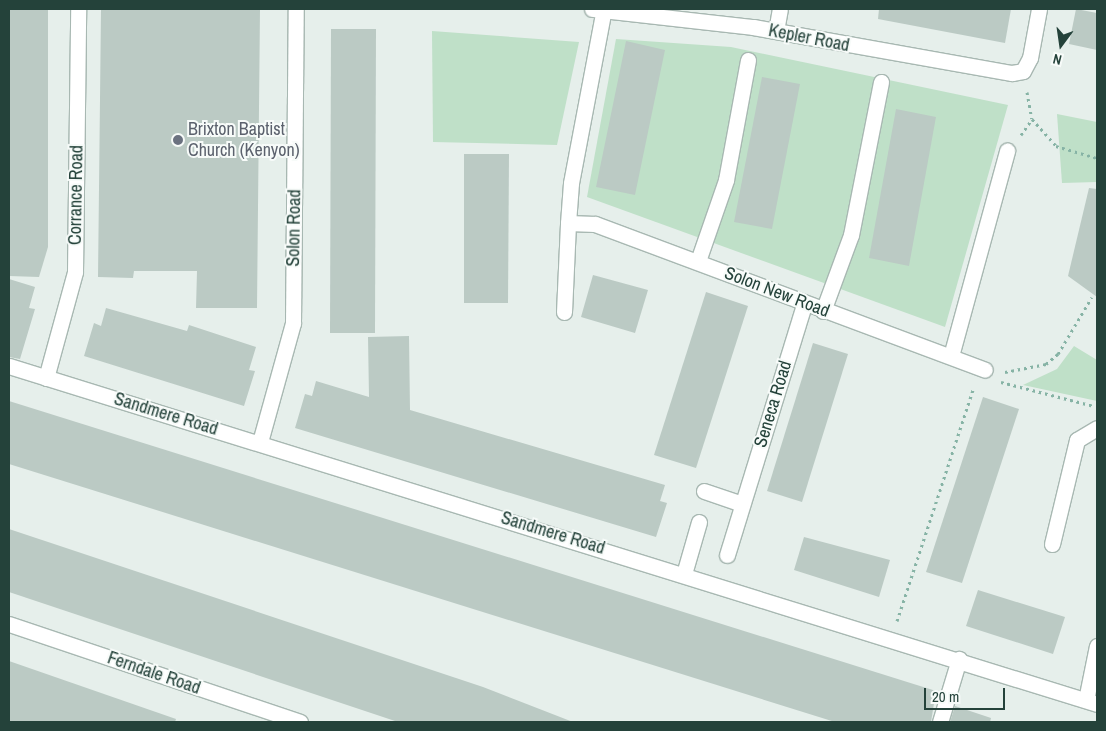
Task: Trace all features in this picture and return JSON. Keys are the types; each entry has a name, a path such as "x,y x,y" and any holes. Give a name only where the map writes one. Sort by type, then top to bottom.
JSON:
{"street":[{"name":"Corrance Road","path":"46,378 75,272 78,9"},
{"name":"Solon Road","path":"260,442 293,323 296,9"},
{"name":"Kepler Road","path":"592,9 776,31 934,62 1012,73 1023,71"},
{"path":"564,312 571,183 604,9"},
{"path":"776,31 780,9"},
{"path":"1023,71 1039,9"},
{"path":"698,261 726,180 748,60"},
{"path":"823,311 851,235 881,82"},
{"path":"951,356 1007,151"},
{"name":"Solon New Road","path":"568,223 595,224 698,261 804,304 951,356 985,370"},
{"name":"Seneca Road","path":"727,555 804,304"},
{"name":"Sandmere Road","path":"9,366 892,638 1092,702"},
{"path":"1052,544 1077,440 1097,428"},
{"path":"704,491 742,504"},
{"path":"684,574 699,522"},
{"name":"Ferndale Road","path":"9,624 300,722"},
{"path":"1092,702 1097,646"},
{"path":"940,722 959,659"}],"path":[{"path":"1023,71 1032,119 1056,146 1097,158"},
{"path":"985,370 1019,372 1046,364 1058,354 1092,297"},
{"path":"985,370 1004,384 1097,406"},
{"path":"892,638 973,389 985,370"}],"green space":[{"path":"432,31 579,42 557,145 433,142"},
{"path":"616,39 731,47 1008,105 945,327 587,197"},
{"path":"1057,114 1097,122 1097,182 1062,183"},
{"path":"1074,346 1097,360 1097,401 1023,385 1057,369"}],"building":[{"path":"9,9 48,9 48,247 39,277 9,276"},
{"path":"101,9 260,9 257,308 196,308 197,271 134,271 133,278 98,277"},
{"path":"879,9 1011,9 1005,43 878,19"},
{"path":"1076,9 1097,13 1097,50 1069,44"},
{"path":"331,29 376,29 375,333 330,333"},
{"path":"626,41 665,50 635,195 596,187"},
{"path":"762,77 800,84 772,229 734,222"},
{"path":"896,109 936,117 909,266 869,258"},
{"path":"464,154 509,154 508,303 464,303"},
{"path":"1089,188 1097,189 1097,297 1068,276"},
{"path":"593,275 648,290 635,333 581,317"},
{"path":"9,279 35,287 29,308 35,309 20,359 9,357"},
{"path":"706,292 748,306 696,468 654,455"},
{"path":"106,308 187,331 189,325 256,347 249,370 255,371 244,406 84,356 94,323 101,326"},
{"path":"409,336 410,410 665,485 660,501 667,503 656,537 295,428 305,394 312,396 316,381 369,397 368,337"},
{"path":"813,343 848,354 802,502 767,491"},
{"path":"983,397 1019,409 962,583 926,572"},
{"path":"9,401 936,691 931,722 835,722 9,464"},
{"path":"9,529 483,687 573,722 398,722 9,592"},
{"path":"804,537 890,560 879,597 794,570"},
{"path":"978,590 1065,617 1053,654 966,626"},
{"path":"9,661 176,719 175,722 9,722"},
{"path":"955,706 991,718 990,722 950,722"}],"place":[{"name":"Brixton Baptist Church (Kenyon)","path":"178,140"}]}
